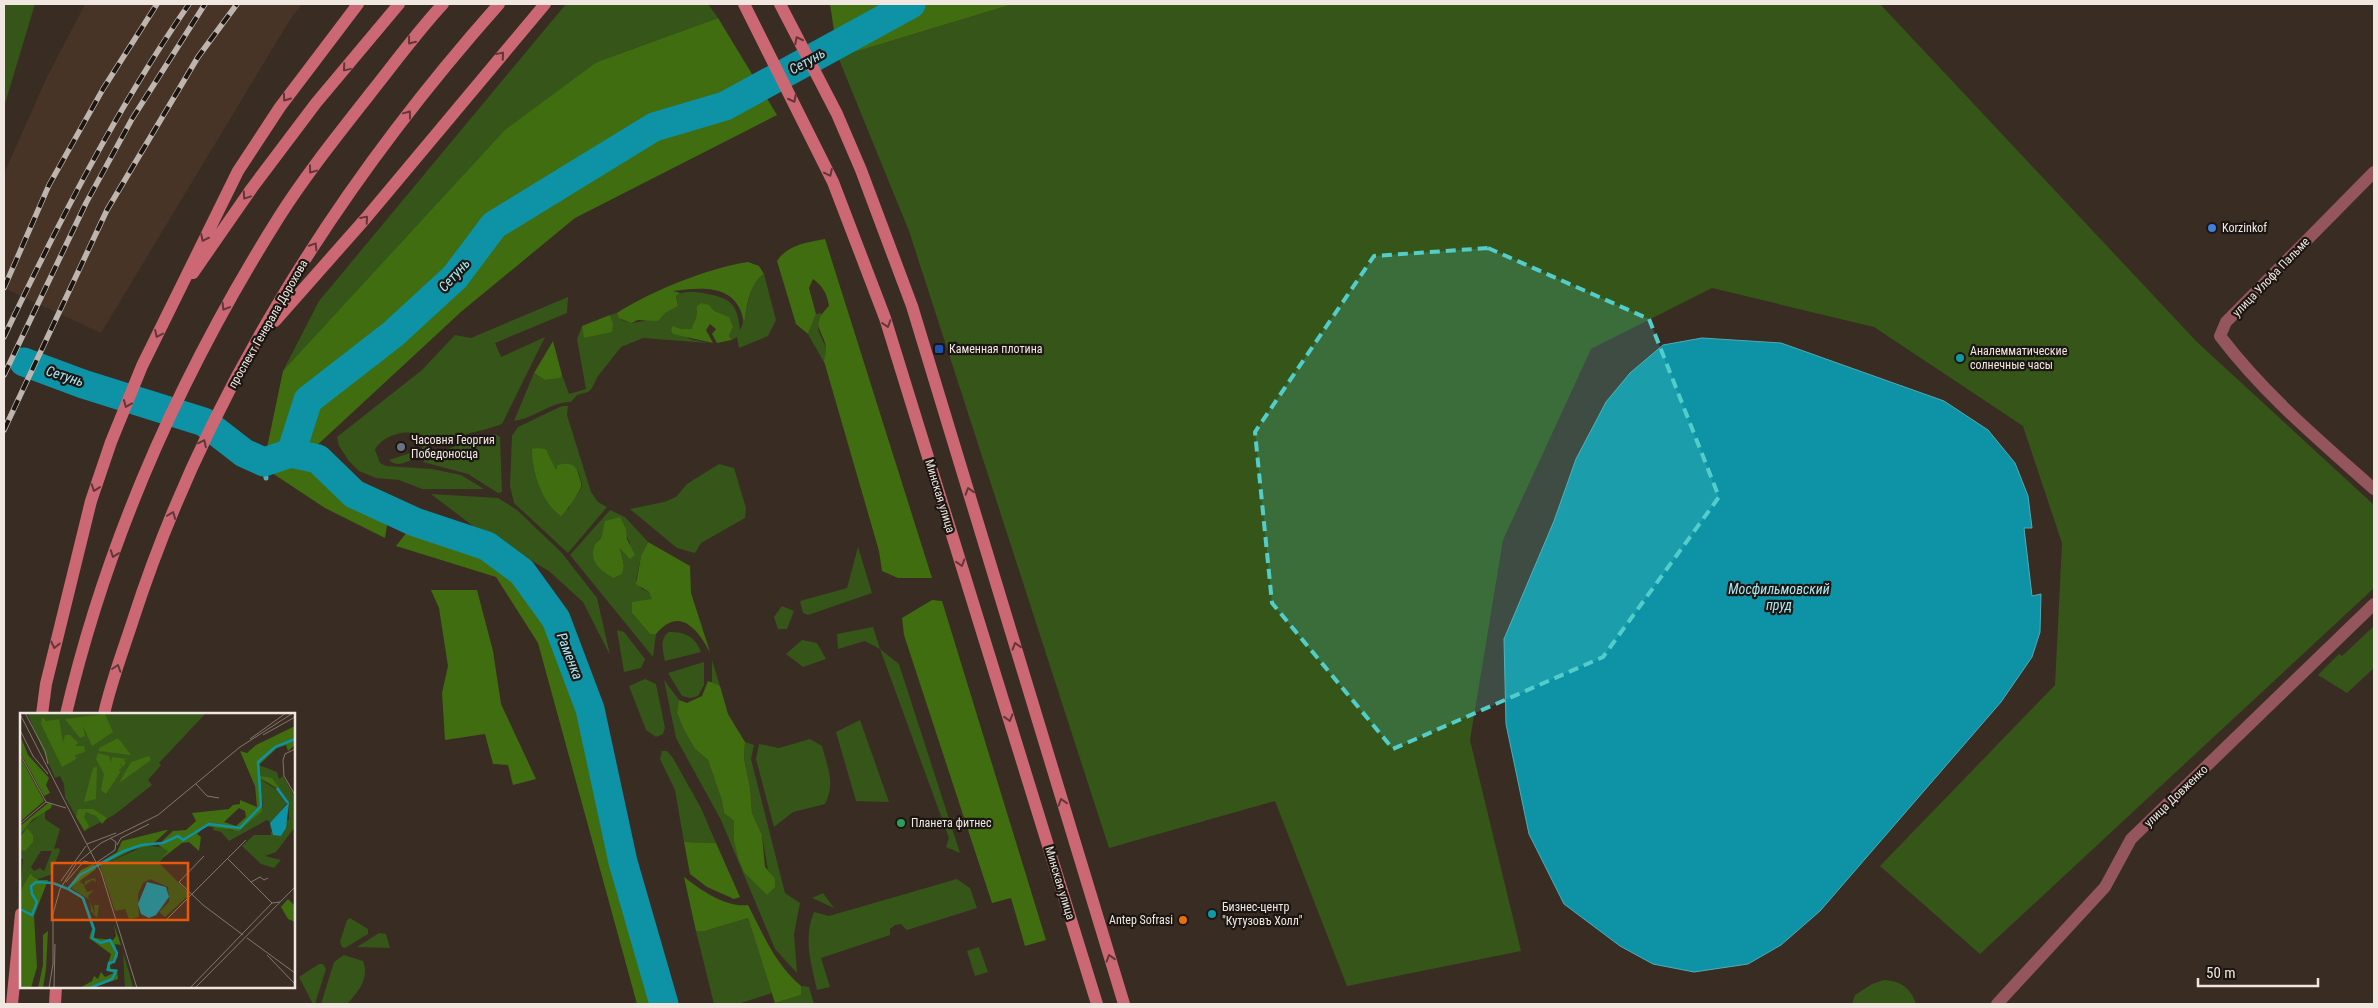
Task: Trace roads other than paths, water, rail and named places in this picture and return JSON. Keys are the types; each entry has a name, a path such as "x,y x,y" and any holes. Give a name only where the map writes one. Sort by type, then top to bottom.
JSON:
{"main road":[{"path":"42,713 46,684 91,501 111,442 142,366 238,171 280,107 358,4"},
{"path":"173,301 252,188 310,111 400,4"},
{"path":"66,713 75,677 131,507 151,460 221,314 284,210 350,119 442,4"},
{"name":"проспект Генерала Дорохова","path":"104,713 146,579 186,479 221,406 252,348 317,240 358,182 432,83 499,4"},
{"path":"252,348 366,218 544,4"},
{"path":"737,4 753,21"},
{"name":"Минская улица","path":"744,4 808,128 833,182 885,318 1098,1004"},
{"name":"Минская улица","path":"781,6 837,114 879,214 912,306 1124,1004"},
{"path":"12,1004 20,924"},
{"path":"55,1004 56,988"}],"street":[{"name":"улица Улофа Пальме","path":"2374,172 2226,322 2220,336 2248,371 2322,443 2374,489"},
{"name":"улица Довженко","path":"1997,1004 2105,887 2131,839 2374,604"}],"water":[{"name":"Мосфильмовский пруд","path":"1702,338 1781,343 1944,401 1988,430 2015,463 2028,496 2032,528 2024,528 2032,596 2041,594 2040,632 2032,657 2001,702 1820,911 1781,945 1748,964 1694,972 1653,964 1620,946 1564,904 1529,834 1506,724 1504,639 1554,521 1576,459 1606,402 1630,373 1663,345"}],"waterway":[{"name":"Сетунь","path":"24,362 83,384 204,422 244,453 264,462 291,453 308,400 393,334 455,277 494,225 654,127 725,106 911,4"},
{"name":"Раменка","path":"291,453 318,459 354,494 415,522 487,546 522,572 556,619 590,709 623,862 664,1004"},
{"path":"264,462 266,478"}],"railway":[{"path":"4,288 49,185 103,89 157,4"},
{"path":"4,337 67,209 113,125 162,44 189,4"},
{"path":"4,375 86,203 132,119 205,4"},
{"path":"4,430 107,210 198,57 237,4"}],"place":[{"name":"Korzinkof","path":"2212,228"},
{"name":"Каменная плотина","path":"939,349"},
{"name":"Аналемматические солнечные часы","path":"1960,358"},
{"name":"Часовня Георгия Победоносца","path":"401,447"},
{"name":"Планета фитнес","path":"901,823"},
{"name":"Бизнес-центр \"Кутузовъ Холл\"","path":"1212,914"},
{"name":"Antep Sofrasi","path":"1183,920"}]}
